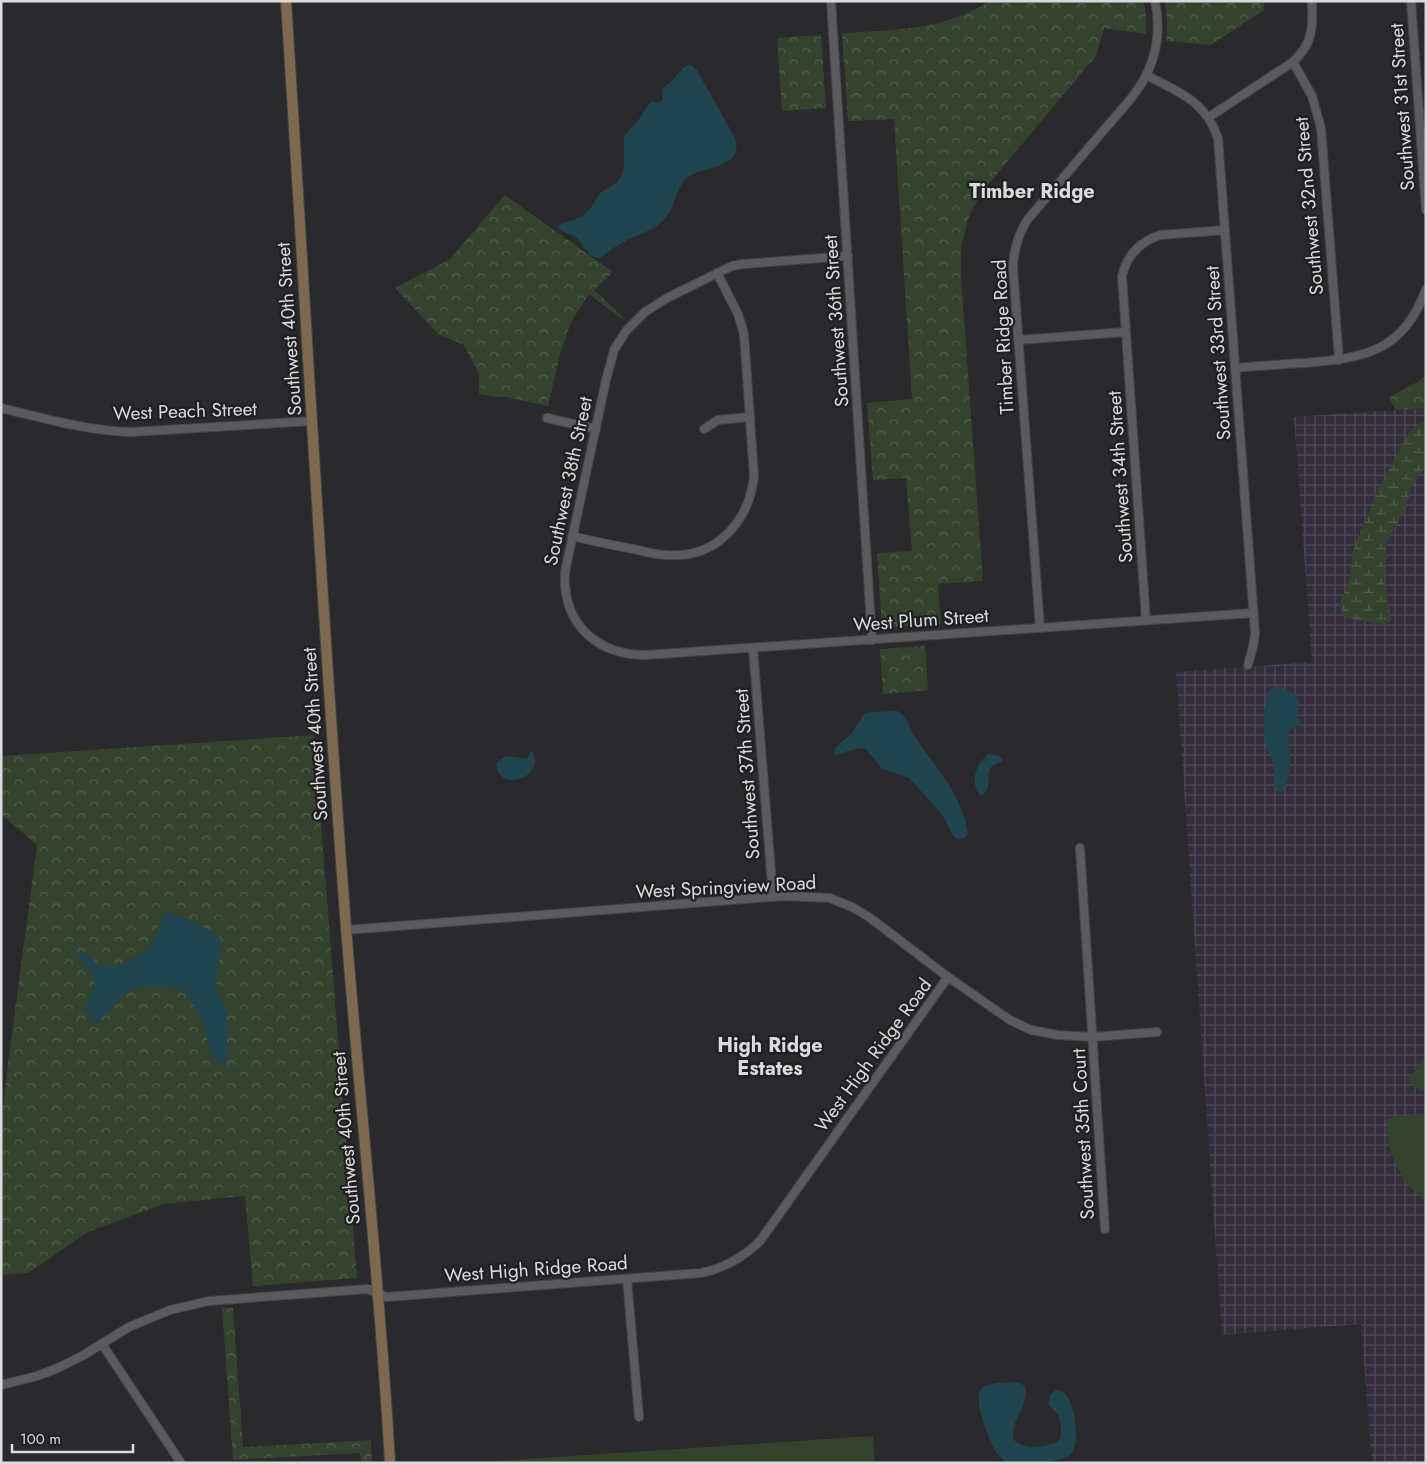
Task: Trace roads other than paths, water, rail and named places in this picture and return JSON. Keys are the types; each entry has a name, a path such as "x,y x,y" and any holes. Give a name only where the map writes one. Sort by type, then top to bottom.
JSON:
{"main road":[{"name":"Southwest 40th Street","path":"286,1 332,734 346,930 390,1463"}],"street":[{"name":"Southwest 36th Street","path":"831,1 872,640"},
{"name":"Timber Ridge Road","path":"1040,628 1018,340 1013,266 1014,253 1022,229 1028,219 1127,102 1146,75 1153,58 1157,37 1158,19 1155,1"},
{"path":"1209,117 1293,62 1306,48 1312,30 1312,1"},
{"name":"Southwest 31st Street","path":"1411,1 1426,210"},
{"name":"Southwest 32nd Street","path":"1293,62 1312,96 1321,128 1339,360"},
{"name":"Southwest 33rd Street","path":"1146,75 1190,98 1209,117 1218,138 1253,613 1254,647 1248,665"},
{"name":"Southwest 34th Street","path":"1146,620 1122,276 1124,267 1134,250 1146,241 1160,236 1226,230"},
{"name":"Southwest 38th Street","path":"594,641 579,626 567,599 565,572 614,350 631,326 656,304 732,266 754,262 848,256"},
{"path":"572,536 658,554 677,555 703,550 720,540 733,528 746,508 753,485 754,466 744,334 738,314 717,273"},
{"path":"1236,368 1339,360 1376,350 1393,339 1407,324 1415,314 1426,289"},
{"path":"1018,340 1125,332"},
{"name":"West Peach Street","path":"1,408 111,432 313,421"},
{"path":"704,429 718,420 750,416"},
{"path":"547,418 596,428"},
{"name":"West Plum Street","path":"594,641 614,652 634,655 1253,613"},
{"name":"Southwest 37th Street","path":"753,648 773,897"},
{"name":"Southwest 35th Court","path":"1080,848 1105,1229"},
{"name":"West Springview Road","path":"346,930 773,897 817,896 840,902 869,917 948,977 1010,1020 1031,1030 1058,1035 1093,1037 1157,1032"},
{"name":"West High Ridge Road","path":"1,1385 38,1376 58,1368 129,1327 191,1304 368,1289 386,1297 627,1279 701,1273 734,1262 760,1241 948,977"},
{"path":"627,1279 639,1417"},
{"path":"102,1344 181,1463"}],"water":[{"path":"691,65 697,70 735,138 736,148 734,156 720,165 686,178 663,221 646,232 619,245 600,258 592,256 579,240 560,230 558,225 582,217 590,209 600,193 618,182 624,168 624,136 640,118 650,102 660,102 663,100 662,88 670,83 684,67"},
{"path":"1276,686 1289,691 1298,698 1299,705 1296,717 1301,721 1300,725 1292,728 1288,733 1290,763 1288,777 1283,791 1279,792 1274,785 1273,763 1265,744 1263,717 1268,692"},
{"path":"897,711 905,717 917,740 952,790 966,822 968,834 965,837 959,839 955,837 944,817 909,778 882,769 866,749 854,749 836,755 834,753 836,747 852,733 864,714 869,712"},
{"path":"532,751 535,760 533,768 528,775 512,780 505,778 499,773 496,763 500,760 511,756 527,759"},
{"path":"989,754 997,755 1003,761 991,767 989,770 988,788 983,795 980,795 975,785 976,773 981,762"},
{"path":"165,912 195,923 222,940 215,982 227,1012 227,1061 225,1064 221,1064 214,1056 202,1021 191,1000 182,990 168,987 145,987 125,994 96,1022 92,1021 88,1015 87,1004 93,989 93,977 88,968 76,956 76,952 84,953 99,964 109,967 131,960 154,941 161,918"},
{"path":"1015,1382 1025,1386 1026,1393 1023,1407 1014,1426 1014,1440 1024,1445 1037,1447 1056,1442 1060,1439 1059,1416 1049,1405 1050,1395 1056,1390 1061,1391 1071,1404 1075,1422 1076,1441 1071,1454 1059,1460 1007,1463 996,1452 980,1410 979,1394 981,1389 988,1385"}],"district":[{"name":"Timber Ridge","path":"1032,191"},
{"name":"High Ridge Estates","path":"770,1056"}]}
